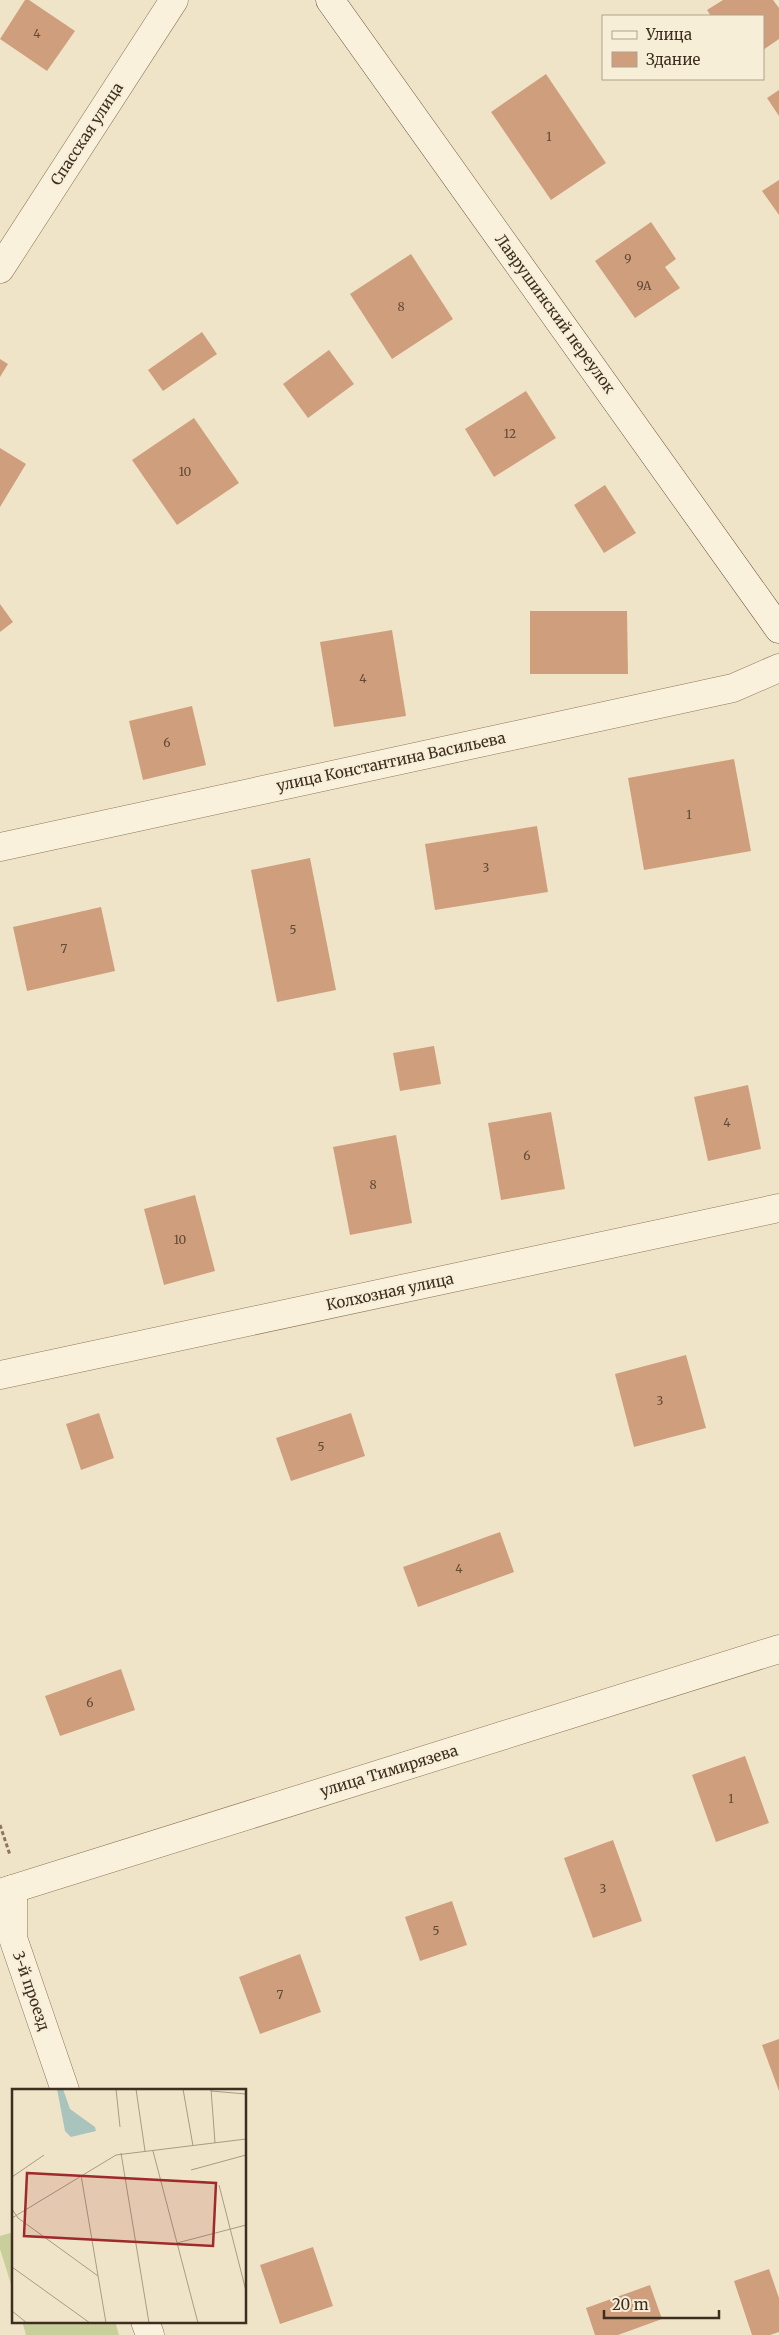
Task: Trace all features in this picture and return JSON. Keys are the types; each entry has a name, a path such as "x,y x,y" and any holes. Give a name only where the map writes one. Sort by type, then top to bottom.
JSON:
{"street":[{"name":"Спасская улица","path":"0,269 174,0"},
{"name":"Лаврушинский переулок","path":"330,0 779,629"},
{"name":"улица Константина Васильева","path":"0,847 733,688 779,668"},
{"name":"Колхозная улица","path":"0,1375 779,1208"},
{"name":"улица Тимирязева","path":"6,1891 779,1650"},
{"name":"3-й проезд","path":"6,1891 13,1938 65,2089"},
{"path":"145,2322 150,2335"}],"green space":[{"path":"12,2233 12,2288 0,2249 0,2236"},
{"path":"22,2322 115,2322 119,2335 26,2335"}],"building":[{"path":"25,0 29,0 75,31 47,71 0,39"},
{"path":"723,0 773,0 779,8 779,39 764,49 764,15 710,15 707,10"},
{"path":"546,74 606,163 551,200 491,112"},
{"path":"779,90 779,116 767,98"},
{"path":"779,180 779,215 762,191"},
{"path":"651,222 676,259 665,267 680,288 635,318 595,261"},
{"path":"411,254 453,319 392,359 350,294"},
{"path":"202,332 217,354 163,391 148,370"},
{"path":"329,350 354,384 308,418 283,384"},
{"path":"0,359 8,364 0,377"},
{"path":"526,391 556,438 494,477 465,429"},
{"path":"194,418 239,483 177,525 132,460"},
{"path":"0,448 26,464 0,507"},
{"path":"605,485 636,533 604,553 574,505"},
{"path":"0,604 13,622 0,632"},
{"path":"530,611 627,611 628,674 530,674"},
{"path":"392,630 406,716 334,727 320,642"},
{"path":"192,706 206,765 143,780 129,721"},
{"path":"734,759 751,851 644,870 628,778"},
{"path":"537,826 548,892 435,910 425,844"},
{"path":"310,858 336,990 277,1002 251,870"},
{"path":"101,907 115,971 27,991 13,927"},
{"path":"434,1046 441,1084 400,1091 393,1053"},
{"path":"748,1085 761,1149 708,1161 694,1097"},
{"path":"551,1112 565,1189 501,1200 488,1123"},
{"path":"396,1135 412,1223 350,1235 333,1147"},
{"path":"195,1195 215,1271 164,1285 144,1209"},
{"path":"686,1355 706,1428 634,1447 615,1374"},
{"path":"99,1413 114,1458 81,1470 66,1424"},
{"path":"351,1413 365,1456 291,1481 276,1438"},
{"path":"500,1532 514,1572 418,1607 403,1567"},
{"path":"121,1669 135,1710 60,1736 45,1696"},
{"path":"745,1756 769,1823 716,1842 692,1775"},
{"path":"613,1840 642,1921 593,1938 564,1858"},
{"path":"452,1901 467,1945 420,1961 405,1917"},
{"path":"300,1954 321,2012 260,2034 239,1977"},
{"path":"779,2039 779,2091 762,2045"},
{"path":"313,2247 333,2306 280,2324 260,2265"},
{"path":"769,2269 779,2298 779,2332 770,2335 752,2335 734,2281"},
{"path":"650,2285 662,2319 618,2335 595,2335 586,2308"}]}
